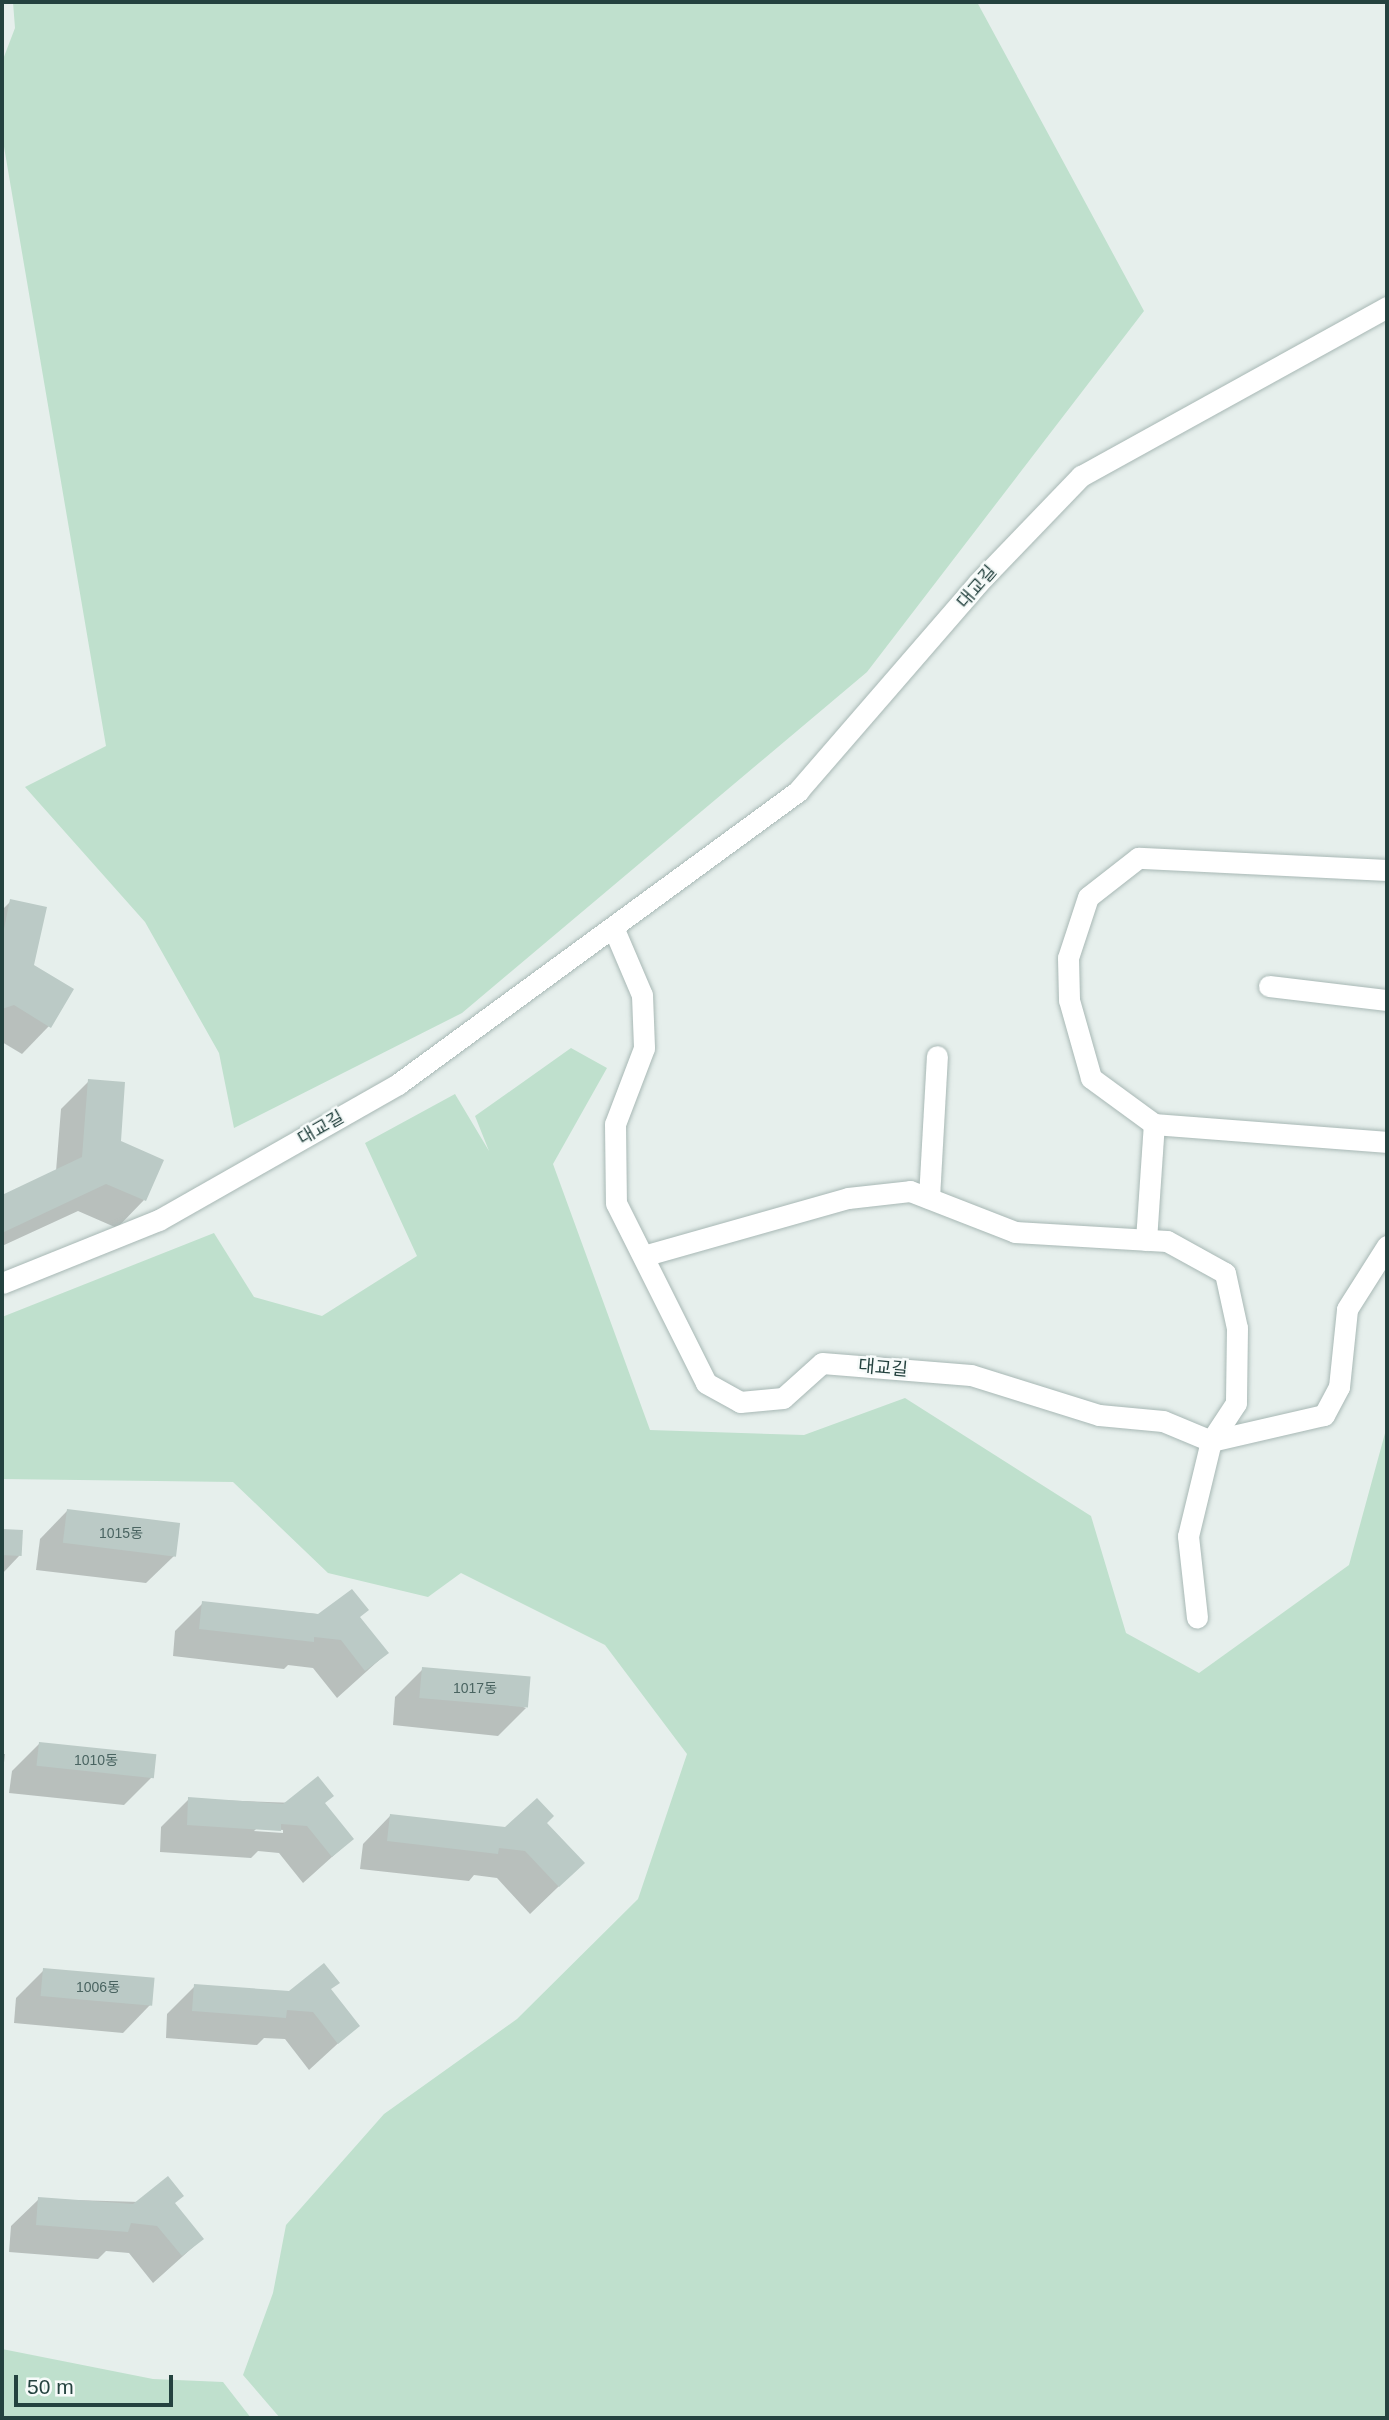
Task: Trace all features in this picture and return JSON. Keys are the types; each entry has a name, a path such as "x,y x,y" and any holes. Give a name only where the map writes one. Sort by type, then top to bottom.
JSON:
{"street":[{"name":"대교길","path":"2,1283 159,1220 398,1084 798,791 978,583 1081,476 1387,307"},
{"path":"1387,870 1138,858 1087,897 1068,958 1069,1000 1091,1078 1154,1124 1387,1142"},
{"name":"대교길","path":"614,928 642,995 644,1048 615,1124 616,1203 706,1383 740,1402 783,1398 822,1363 971,1375 1099,1415 1163,1421 1211,1441"},
{"path":"1269,986 1387,1000"},
{"path":"929,1198 937,1056"},
{"path":"1146,1240 1154,1124"},
{"path":"643,1256 848,1198 910,1191 1015,1232 1167,1241 1225,1273 1237,1328 1236,1403 1211,1441 1188,1535 1197,1618"},
{"path":"1211,1441 1324,1415 1339,1387 1347,1309 1387,1246"}],"green space":[{"path":"13,2 977,2 1144,311 867,672 462,1013 234,1128 219,1053 145,922 25,787 106,746 2,135 2,62 15,28"},
{"path":"571,1048 607,1068 553,1164 650,1430 804,1435 905,1398 1091,1516 1126,1633 1199,1673 1349,1565 1387,1426 1387,2418 280,2418 243,2375 273,2293 286,2225 384,2114 517,2019 638,1899 687,1754 605,1645 461,1573 428,1597 328,1573 233,1482 2,1479 2,1317 214,1233 254,1297 322,1316 417,1256 365,1143 455,1094 489,1151 475,1116"},
{"path":"2,2349 153,2379 223,2382 251,2418 2,2418"}],"building":[{"path":"10,899 47,907 34,965 74,989 51,1028 14,1005 2,1009 2,939"},
{"path":"88,1079 125,1082 121,1141 164,1160 146,1201 106,1184 2,1233 2,1195 82,1157"},
{"path":"67,1509 180,1523 176,1557 63,1543"},
{"path":"2,1529 23,1530 22,1556 2,1555"},
{"path":"352,1589 369,1610 360,1617 389,1653 365,1671 341,1640 314,1637 314,1642 199,1629 202,1601 318,1614"},
{"path":"422,1667 531,1676 528,1707 419,1698"},
{"path":"39,1742 156,1754 154,1778 36,1766"},
{"path":"318,1776 334,1796 325,1803 354,1839 332,1857 307,1826 281,1824 281,1831 187,1825 188,1797 283,1804"},
{"path":"537,1798 554,1816 547,1823 585,1863 559,1887 525,1851 499,1848 498,1854 387,1841 390,1814 505,1827"},
{"path":"324,1963 340,1983 331,1989 360,2026 338,2044 313,2012 287,2010 286,2018 192,2011 194,1984 289,1991"},
{"path":"43,1968 155,1978 152,2006 41,1996"},
{"path":"168,2176 184,2196 175,2203 204,2239 182,2256 157,2226 131,2223 128,2232 36,2225 38,2197 133,2204"}]}
